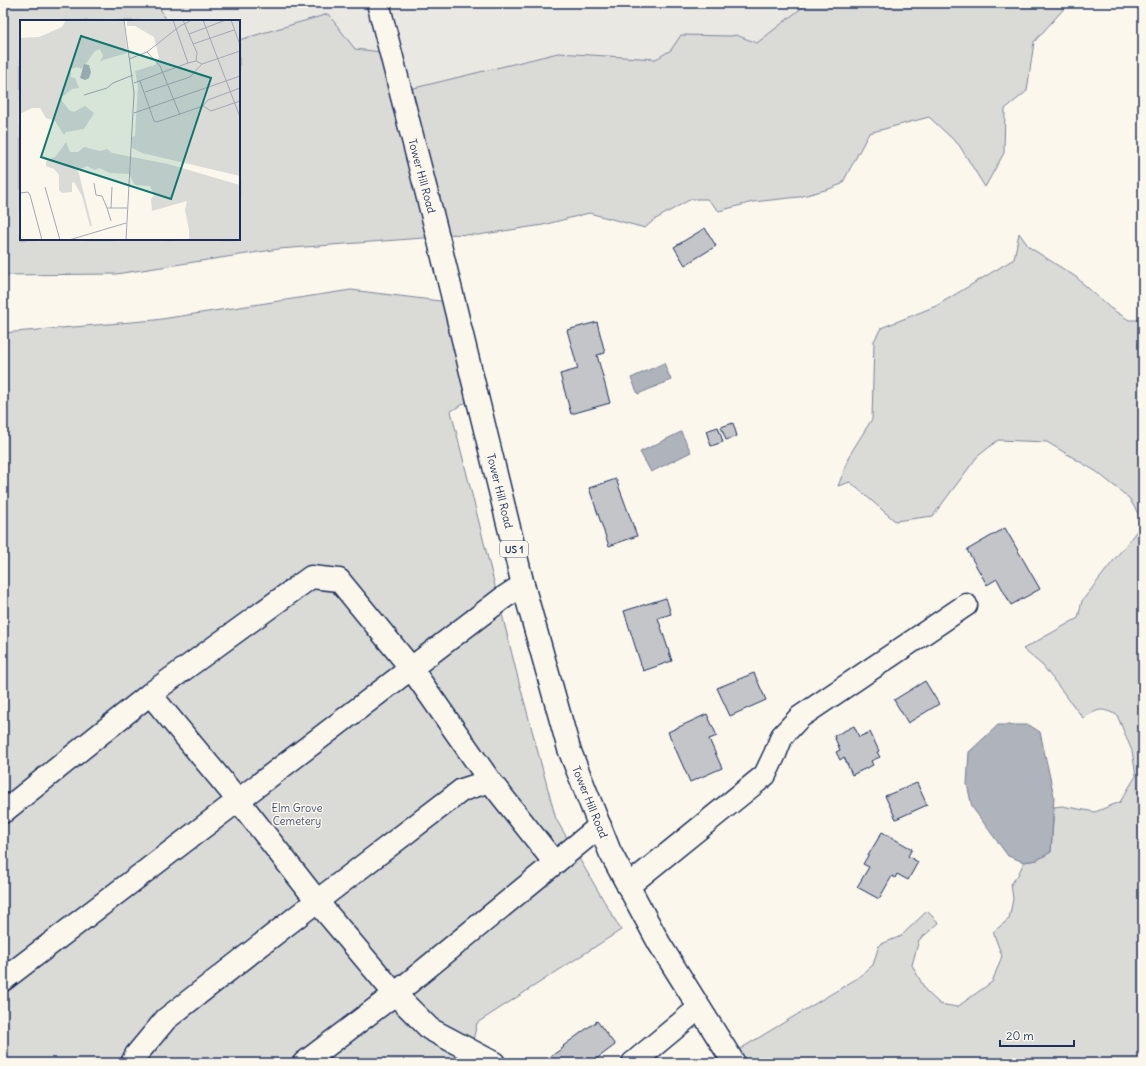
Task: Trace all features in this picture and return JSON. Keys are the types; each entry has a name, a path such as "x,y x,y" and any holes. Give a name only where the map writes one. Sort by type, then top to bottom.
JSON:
{"main road":[{"name":"Tower Hill Road","path":"378,3 439,241 523,585 569,749 610,852 659,943 734,1063"},
{"path":"3,812 150,694 311,577 339,580 411,668 490,781 554,863"},
{"path":"3,980 503,598 523,585"},
{"path":"628,886 765,775 782,736 800,716 966,605"},
{"path":"150,694 238,800 317,901 395,994 430,1029 494,1063"},
{"path":"132,1063 136,1055 166,1019 462,790 490,781"},
{"path":"304,1063 395,994 600,826"},
{"path":"633,1063 699,1008"}],"shaded area":[{"path":"157,3 808,3 757,43 736,35 671,50 656,59 558,53 402,91 390,53 355,49 328,14 240,40 240,20 166,20"},
{"path":"664,363 671,380 638,394 631,378"},
{"path":"681,432 691,452 651,472 640,452"},
{"path":"998,725 1029,725 1040,732 1054,796 1051,852 1037,860 1024,862 1008,856 972,807 967,784 969,752"}],"green space":[{"path":"3,3 157,3 166,20 20,20 20,240 240,240 240,40 328,14 355,49 390,53 402,91 558,53 656,59 671,50 681,35 736,35 757,43 808,3 1069,3 1034,42 1027,91 1005,109 1004,153 985,187 959,145 929,117 869,133 842,184 799,197 753,202 719,211 707,199 691,199 654,220 645,228 589,213 543,225 478,235 443,234 436,237 279,249 116,274 3,275"},
{"path":"1019,233 1029,247 1076,277 1110,308 1129,320 1143,320 1143,1063 734,1063 730,1054 856,979 873,965 879,945 901,936 927,911 939,923 919,940 912,965 926,991 940,1004 957,1007 992,982 1002,956 993,932 1009,919 1013,899 1011,884 1018,875 1024,862 1037,860 1051,852 1054,807 1062,806 1095,812 1120,802 1136,776 1132,751 1117,715 1100,710 1083,718 1043,666 1023,649 1078,618 1082,601 1139,528 1139,515 1129,498 1097,472 1047,442 998,440 977,457 933,516 895,521 850,482 838,486 852,451 872,419 874,341 881,328 936,306 1014,259"},
{"name":"Elm Grove Cemetery","path":"351,290 448,302 477,396 451,411 519,682 556,819 621,930 477,1023 468,1063 3,1063 3,333 155,320"}],"building":[{"path":"705,228 716,246 685,265 674,247"},
{"path":"597,322 605,353 597,355 610,403 571,414 560,374 578,369 567,330"},
{"path":"733,423 737,436 726,440 721,427"},
{"path":"718,427 723,442 711,446 706,431"},
{"path":"616,479 637,536 609,546 589,488"},
{"path":"1005,528 1040,589 1011,605 997,579 987,585 967,550"},
{"path":"666,598 671,614 658,618 672,661 643,671 624,611"},
{"path":"754,673 766,700 730,716 717,688"},
{"path":"925,681 939,704 908,723 894,700"},
{"path":"707,714 717,736 709,739 722,768 690,782 668,732"},
{"path":"854,726 859,737 870,732 879,751 877,752 880,757 871,761 873,765 852,775 844,757 840,760 836,752 840,750 834,736"},
{"path":"917,783 927,805 896,819 885,796"},
{"path":"882,832 912,849 908,856 918,862 908,880 897,874 895,878 892,876 879,899 857,887 869,867 863,864"},
{"path":"597,1021 615,1045 591,1063 548,1063 546,1060"}]}
